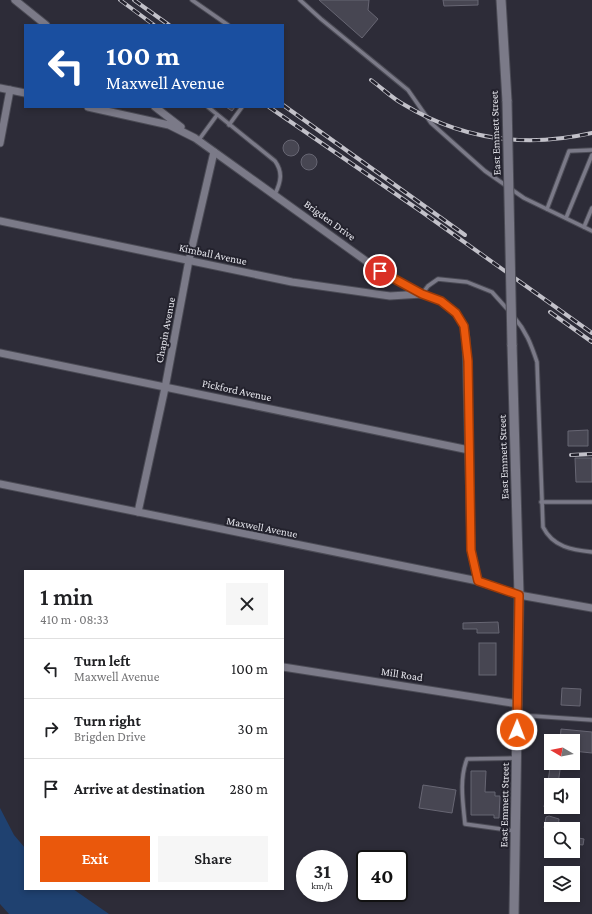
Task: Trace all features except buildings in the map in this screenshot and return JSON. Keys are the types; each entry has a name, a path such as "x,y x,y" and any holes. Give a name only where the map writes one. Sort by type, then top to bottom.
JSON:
{"street":[{"path":"15,0 45,24"},
{"name":"East Emmett Street","path":"502,0 507,101 519,595 514,914"},
{"path":"0,88 24,94"},
{"path":"0,143 10,90"},
{"name":"Brigden Drive","path":"93,108 169,124 197,139 376,267 422,294 441,301 456,313 464,326 468,361 471,550 478,581"},
{"path":"156,108 197,139"},
{"name":"Chapin Avenue","path":"138,512 165,388 189,260 214,152"},
{"name":"Kimball Avenue","path":"0,221 292,282 390,296 422,294"},
{"name":"Pickford Avenue","path":"0,353 469,450"},
{"name":"Maxwell Avenue","path":"0,484 478,581 519,595 592,608"},
{"name":"Mill Road","path":"284,667 518,704"}],"lane":[{"path":"192,0 227,24"},
{"path":"300,0 321,20 408,90 431,124 498,180 524,198 592,231"},
{"path":"209,108 276,161 280,167 281,175 280,183 275,194"},
{"path":"229,124 241,108"},
{"path":"197,139 217,115"},
{"path":"547,209 570,151 592,150"},
{"path":"566,218 592,155"},
{"path":"584,227 592,208"},
{"path":"422,294 428,286 438,280 467,282 492,292 525,330 537,362 542,520 547,535 562,546 573,550 592,552"},
{"path":"541,502 592,502"},
{"path":"518,715 592,720"},
{"path":"516,831 465,824 462,797 463,772 468,759 517,758"}],"water":[{"path":"0,808 14,835 24,847 24,890 74,890 109,914 9,914 0,904"}],"railway":[{"path":"120,0 153,24"},
{"path":"134,0 168,24"},
{"path":"371,80 399,102 425,116 448,126 471,133 495,138 519,140 567,138 592,133"},
{"path":"284,106 465,235"},
{"path":"270,108 422,212 592,333"},
{"path":"550,312 592,342"},
{"path":"571,455 592,454"}],"route":[{"path":"380,271 422,294 441,301 456,313 464,326 468,361 471,550 478,581 519,595 517,730"}]}
